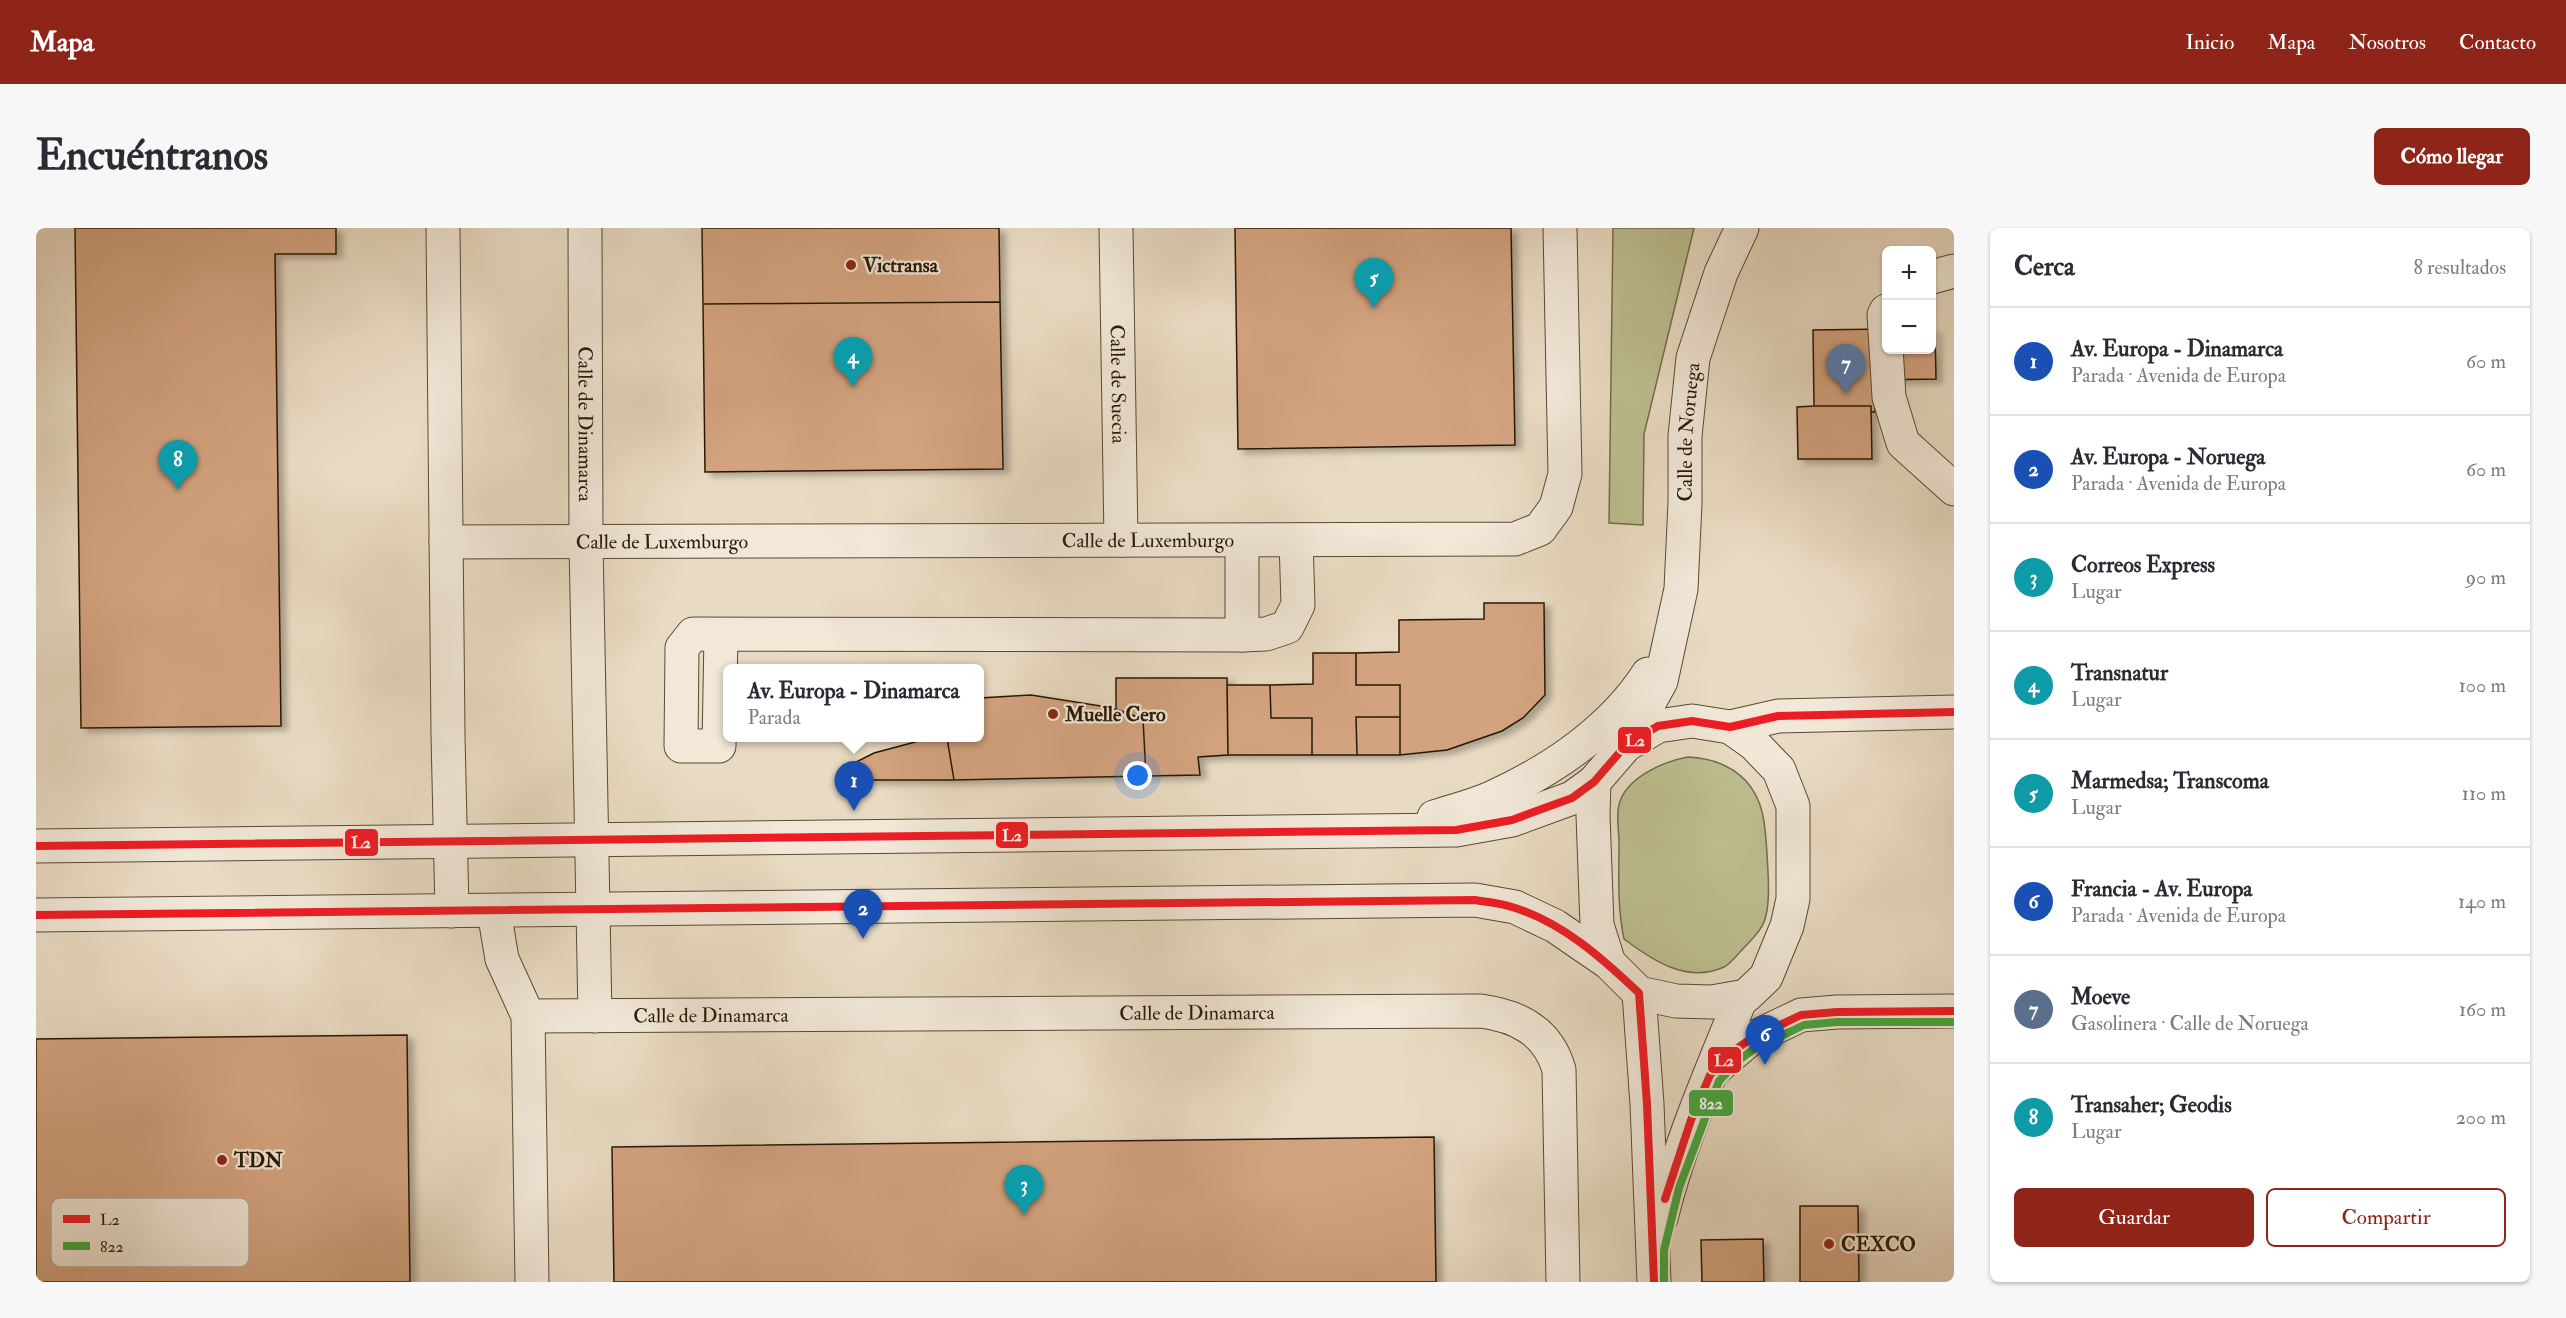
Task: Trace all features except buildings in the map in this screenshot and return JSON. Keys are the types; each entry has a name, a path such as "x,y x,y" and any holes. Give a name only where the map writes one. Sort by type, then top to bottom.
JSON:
{"street":[{"path":"443,228 452,911"},
{"name":"Calle de Dinamarca","path":"585,228 586,542 595,1016"},
{"name":"Calle de Suecia","path":"1116,228 1121,540"},
{"name":"Calle de Luxemburgo","path":"446,542 1515,539 1540,529 1556,507 1565,474 1560,228"},
{"name":"Calle de Noruega","path":"1626,745 1660,681 1669,643 1681,589 1685,436 1693,358 1721,273 1742,228"},
{"path":"1936,276 1954,271"},
{"path":"1886,354 1889,398 1903,444 1954,489"},
{"path":"721,635 1266,634 1287,627 1298,606 1296,540"},
{"path":"1242,541 1242,635"},
{"name":"Calle de Noruega","path":"1343,832 1430,818 1490,799 1564,759 1613,717 1644,681 1669,643"},
{"path":"36,846 450,841 590,842 1456,830 1512,820 1572,798 1594,782 1626,745 1658,726 1692,721 1730,727 1779,716 1954,712"},
{"path":"1653,1249 1669,1185 1710,1075 1744,997 1766,977 1787,926 1793,899 1793,806 1779,770 1754,744 1730,727"},
{"path":"1594,782 1597,925 1609,963"},
{"path":"36,915 1475,900 1515,908 1555,926 1609,963 1639,993 1676,1001 1713,1002 1744,997 1837,1012"},
{"path":"494,911 502,959 528,1016 532,1282"},
{"path":"1639,993 1654,1282"},
{"name":"Calle de Dinamarca","path":"528,1016 1481,1011 1510,1017 1524,1022 1543,1037 1556,1058 1559,1070 1563,1282"},
{"path":"1710,1075 1732,1052 1765,1032 1801,1015 1837,1012 1954,1011"}],"green space":[{"path":"1613,228 1694,228 1644,434 1643,525 1609,523"},
{"path":"1688,757 1726,766 1740,775 1752,789 1763,815 1768,879 1766,915 1757,934 1726,966 1710,972 1697,973 1683,971 1658,962 1624,939 1619,903 1618,814 1623,795 1637,779 1647,772 1668,762"}],"transit line":[{"name":"L2","path":"36,846 1456,830 1512,820 1572,798 1594,782 1626,745 1658,726 1692,721 1730,727 1778,716 1954,712"},
{"name":"L2","path":"36,915 1475,900 1503,904 1548,922 1580,942 1639,993 1647,1104 1654,1282"},
{"name":"L2","path":"1665,1199 1691,1120 1710,1075 1732,1052 1749,1040 1801,1015 1837,1012 1954,1011"},
{"name":"822","path":"1664,1282 1664,1250 1679,1188 1719,1081 1739,1060 1754,1049 1804,1025 1837,1022 1954,1022"}],"place":[{"name":"Victransa","path":"851,265"},
{"name":"Marmedsa; Transcoma","path":"1374,308"},
{"name":"Transnatur","path":"853,387"},
{"name":"Moeve","path":"1846,394"},
{"name":"Transaher; Geodis","path":"178,490"},
{"name":"Muelle Cero","path":"1053,714"},
{"name":"Av. Europa - Dinamarca","path":"854,811"},
{"name":"Av. Europa - Noruega","path":"863,939"},
{"name":"Francia - Av. Europa","path":"1765,1065"},
{"name":"TDN","path":"222,1160"},
{"name":"Correos Express","path":"1024,1215"},
{"name":"CEXCO","path":"1829,1244"}]}
